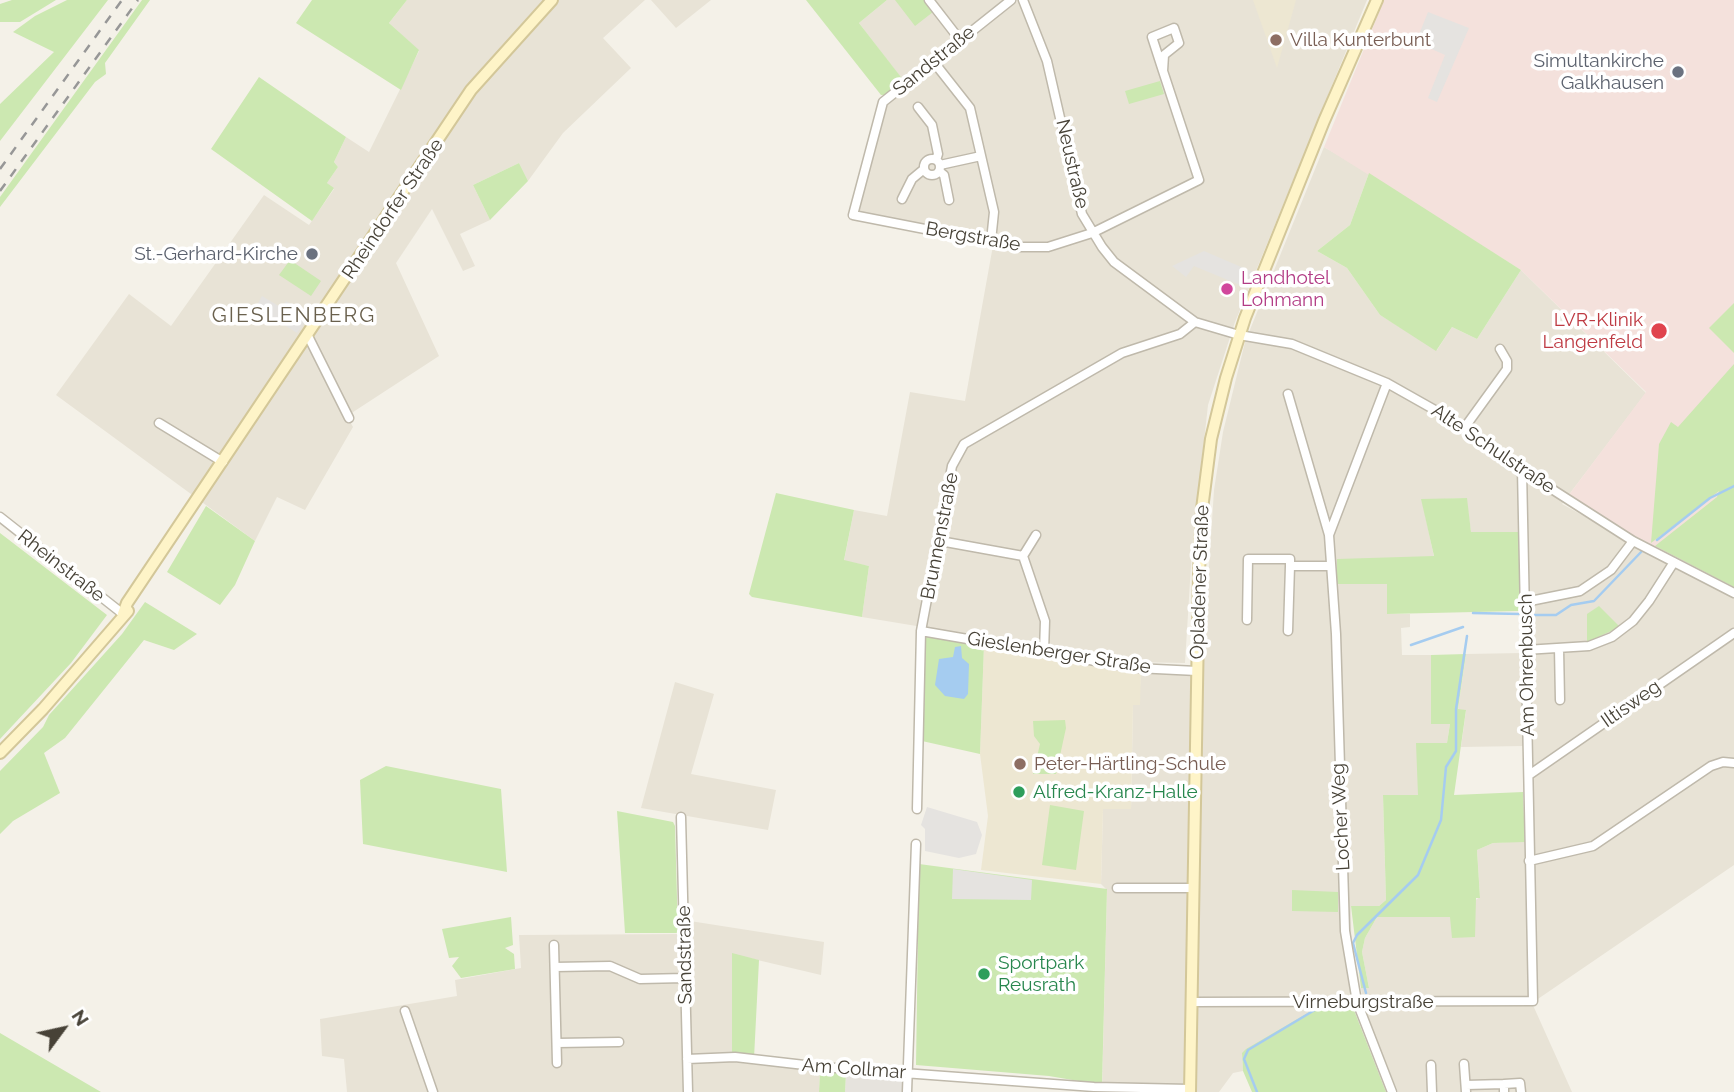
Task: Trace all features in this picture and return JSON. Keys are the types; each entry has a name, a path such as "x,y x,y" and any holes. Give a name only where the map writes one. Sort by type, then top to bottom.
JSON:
{"main road":[{"name":"Rheindorfer Straße","path":"0,752 134,606 199,507 223,462 471,90 552,0"},
{"name":"Opladener Straße","path":"1190,1090 1192,888 1203,493 1218,407 1239,335 1335,94 1377,0"}],"street":[{"path":"929,0 960,40"},
{"name":"Sandstraße","path":"853,215 883,102 1011,0"},
{"name":"Neustraße","path":"1023,0 1047,61 1079,202 1092,233 1114,262 1195,322 1239,335"},
{"path":"1174,28 1179,43 1164,55 1163,71 1152,37 1174,28"},
{"path":"933,61 970,108 994,212 991,241"},
{"name":"Bergstraße","path":"853,215 1017,247 1048,247 1092,233 1195,185 1199,180 1163,71"},
{"path":"918,107 932,125 949,200"},
{"path":"902,199 912,179 924,169 927,161 939,165 981,156"},
{"path":"924,169 931,175 939,165"},
{"name":"Brunnenstraße","path":"917,809 921,631 952,466 964,444 1122,353 1180,334 1195,322"},
{"path":"307,334 349,418"},
{"name":"Alte Schulstraße","path":"1239,335 1292,344 1387,383 1465,427 1522,470 1633,541 1734,593"},
{"path":"1465,427 1507,369 1507,361 1500,349"},
{"name":"Locher Weg","path":"1329,535 1387,383"},
{"name":"Locher Weg","path":"1288,394 1329,535 1345,931 1357,1002 1392,1092"},
{"path":"159,423 223,462"},
{"name":"Am Ohrenbusch","path":"1522,470 1533,1001"},
{"name":"Rheinstraße","path":"0,517 124,614"},
{"path":"1023,556 1036,535"},
{"path":"940,541 1023,556"},
{"path":"1525,602 1580,591 1611,570 1633,541"},
{"path":"1023,556 1045,621 1044,652"},
{"path":"1247,620 1248,559 1290,559 1288,631"},
{"path":"1525,650 1590,646 1614,636 1649,601 1674,562"},
{"path":"1290,566 1331,566"},
{"name":"Gieslenberger Straße","path":"921,631 1132,667 1197,671"},
{"name":"Iltisweg","path":"1529,775 1734,634"},
{"path":"1559,648 1560,700"},
{"path":"1529,861 1593,846 1711,766 1723,762 1734,764"},
{"name":"Sandstraße","path":"681,817 688,1092"},
{"path":"907,1092 916,844"},
{"path":"1117,888 1192,888"},
{"path":"554,945 557,1063"},
{"path":"555,967 610,966 640,979 685,978"},
{"name":"Virneburgstraße","path":"1192,1002 1533,1001"},
{"path":"405,1011 433,1092"},
{"path":"557,1043 619,1042"},
{"name":"Am Collmar","path":"687,1059 735,1057 822,1068 1100,1087 1190,1090"},
{"path":"1464,1064 1466,1088 1504,1088 1520,1083 1521,1092"},
{"path":"1431,1065 1432,1092"}],"shaded area":[{"path":"407,0 645,0 603,38 631,68 563,133 528,181 519,163 473,185 490,220 460,234 475,266 463,271 432,209 396,263 439,356 347,416 353,427 305,510 277,497 255,541 56,395 129,294 171,326 264,195 309,225 334,189 327,183 338,167 334,162 346,137 369,152 419,51 389,23"},
{"path":"651,0 711,0 676,28"},
{"path":"887,0 1367,0 1235,322 1208,405 1192,549 1185,663 1134,662 862,617 869,566 844,561 854,510 887,516 910,392 965,401 994,240 856,213 887,104 908,87 859,23"},
{"name":"Villa Kunterbunt","path":"1253,0 1296,0 1277,68"},
{"name":"LVR-Klinik Langenfeld","path":"1384,0 1734,0 1734,587 1627,532 1568,496 1646,392 1521,270 1324,147"},
{"path":"1428,12 1469,28 1437,102 1428,98 1445,55 1416,42"},
{"path":"1324,147 1369,173 1350,225 1317,251 1347,268 1380,315 1437,350 1452,327 1477,339 1521,270 1646,393 1562,504 1734,598 1734,865 1532,1003 1572,1092 1398,1092 1364,1009 1361,988 1369,988 1362,952 1365,938 1377,917 1451,917 1480,897 1477,850 1493,843 1525,841 1523,746 1461,747 1466,711 1458,710 1466,654 1522,653 1519,533 1471,532 1466,498 1422,500 1434,557 1337,560 1387,584 1388,614 1410,614 1410,627 1401,628 1402,655 1431,655 1431,724 1450,724 1447,743 1418,795 1383,796 1386,900 1379,906 1351,906 1352,1005 1242,1054 1243,1071 1233,1073 1219,1092 1102,1092 1107,890 1101,884 1103,809 1131,809 1133,705 1139,705 1141,669 1202,675 1214,490 1223,432 1245,342"},
{"path":"1204,251 1253,272 1247,288 1194,266 1186,277 1172,266"},
{"path":"262,296 282,308 286,301 309,316 297,333 256,307"},
{"name":"Peter-Härtling-Schule","path":"984,645 1141,669 1140,705 1133,705 1131,809 1103,809 1101,884 981,870 988,816 980,754"},
{"path":"675,682 714,694 691,774 776,790 768,830 641,808"},
{"path":"927,807 977,822 982,835 976,854 959,858 925,851 925,829 921,825"},
{"path":"953,869 1032,880 1031,900 952,899"},
{"path":"690,921 824,942 821,975 732,954 732,1062 820,1071 819,1092 347,1092 344,1059 322,1056 320,1019 457,996 455,980 521,968 519,935 687,934"},
{"path":"846,1073 904,1078 903,1092 845,1092"}],"green space":[{"path":"12,0 56,0 20,22 0,22 0,4"},
{"path":"67,0 108,0 0,141 0,104 54,52 13,32 35,16"},
{"path":"142,0 150,0 105,63 106,74 95,82 0,207 0,197"},
{"path":"312,0 407,0 389,23 419,50 401,90 296,23"},
{"path":"806,0 887,0 859,23 904,81 887,95 881,95"},
{"path":"895,0 924,0 933,12 915,26"},
{"path":"259,77 346,137 334,162 338,167 327,183 334,188 312,221 211,149"},
{"path":"1160,81 1164,94 1129,104 1125,91"},
{"path":"519,163 528,181 490,220 473,185"},
{"path":"1369,173 1521,270 1477,339 1452,327 1436,351 1380,315 1347,268 1317,251 1350,225"},
{"path":"290,260 321,281 311,296 279,275"},
{"path":"1734,303 1734,353 1709,328"},
{"path":"1734,364 1734,587 1655,546 1717,497 1719,491 1651,543 1659,444 1671,422 1678,427"},
{"path":"776,493 854,510 844,560 869,566 862,617 752,597 749,594"},
{"path":"1467,498 1471,532 1519,532 1519,611 1387,614 1387,584 1337,584 1337,559 1434,556 1421,499"},
{"path":"206,506 255,541 235,585 220,605 167,572"},
{"path":"0,533 107,615 71,663 0,739"},
{"path":"145,602 197,634 174,650 144,640 65,738 44,753 60,793 13,821 0,834 0,771 43,727 49,715 122,634"},
{"path":"1599,606 1620,627 1587,642 1587,614"},
{"path":"929,635 984,645 980,754 922,741 925,639"},
{"path":"1466,654 1458,709 1466,710 1454,795 1523,792 1525,842 1493,843 1477,850 1480,898 1476,898 1475,937 1452,938 1450,917 1377,917 1365,938 1362,952 1369,988 1361,988 1351,906 1379,906 1386,900 1383,795 1418,795 1416,743 1447,743 1450,724 1431,724 1431,655"},
{"path":"1065,720 1066,728 1056,774 1033,774 1040,744 1034,736 1033,721"},
{"path":"386,766 501,789 507,872 363,844 360,780"},
{"path":"1050,805 1084,811 1076,870 1042,865"},
{"path":"617,811 673,822 675,826 678,933 625,933"},
{"name":"Sportpark Reusrath","path":"919,864 1107,889 1102,1085 1049,1076 916,1065"},
{"path":"1292,890 1338,892 1338,912 1292,911"},
{"path":"511,917 513,945 505,948 514,954 515,969 461,978 452,966 459,957 449,958 442,929"},
{"path":"732,953 759,960 754,1058 732,1056"},
{"path":"1352,1005 1386,1092 1252,1092 1243,1071 1242,1053 1246,1049 1318,1007"},
{"path":"0,1033 101,1092 0,1092"},
{"path":"820,1071 846,1073 845,1092 819,1092"}],"water":[{"path":"961,646 962,658 969,664 968,694 964,699 945,696 935,685 939,659 953,657 955,647"}],"waterway":[{"path":"1657,540 1710,498 1734,486"},
{"path":"1532,615 1556,615 1571,605 1594,601 1643,550"},
{"path":"1473,613 1521,614"},
{"path":"1411,645 1463,627"},
{"path":"1366,993 1353,943 1357,935 1418,875 1441,820 1446,767 1456,751 1456,709 1467,636"},
{"path":"1257,1092 1244,1059 1248,1050 1318,1008 1355,1007"}],"railway":[{"path":"0,169 122,0"},
{"path":"0,191 138,0"}],"place":[{"name":"Villa Kunterbunt","path":"1276,40"},
{"name":"Simultankirche Galkhausen","path":"1678,72"},
{"name":"St.-Gerhard-Kirche","path":"312,254"},
{"name":"Landhotel Lohmann","path":"1227,289"},
{"name":"LVR-Klinik Langenfeld","path":"1659,331"},
{"name":"Peter-Härtling-Schule","path":"1020,764"},
{"name":"Alfred-Kranz-Halle","path":"1019,792"},
{"name":"Sportpark Reusrath","path":"984,974"}],"district":[{"name":"GIESLENBERG","path":"294,316"}]}
